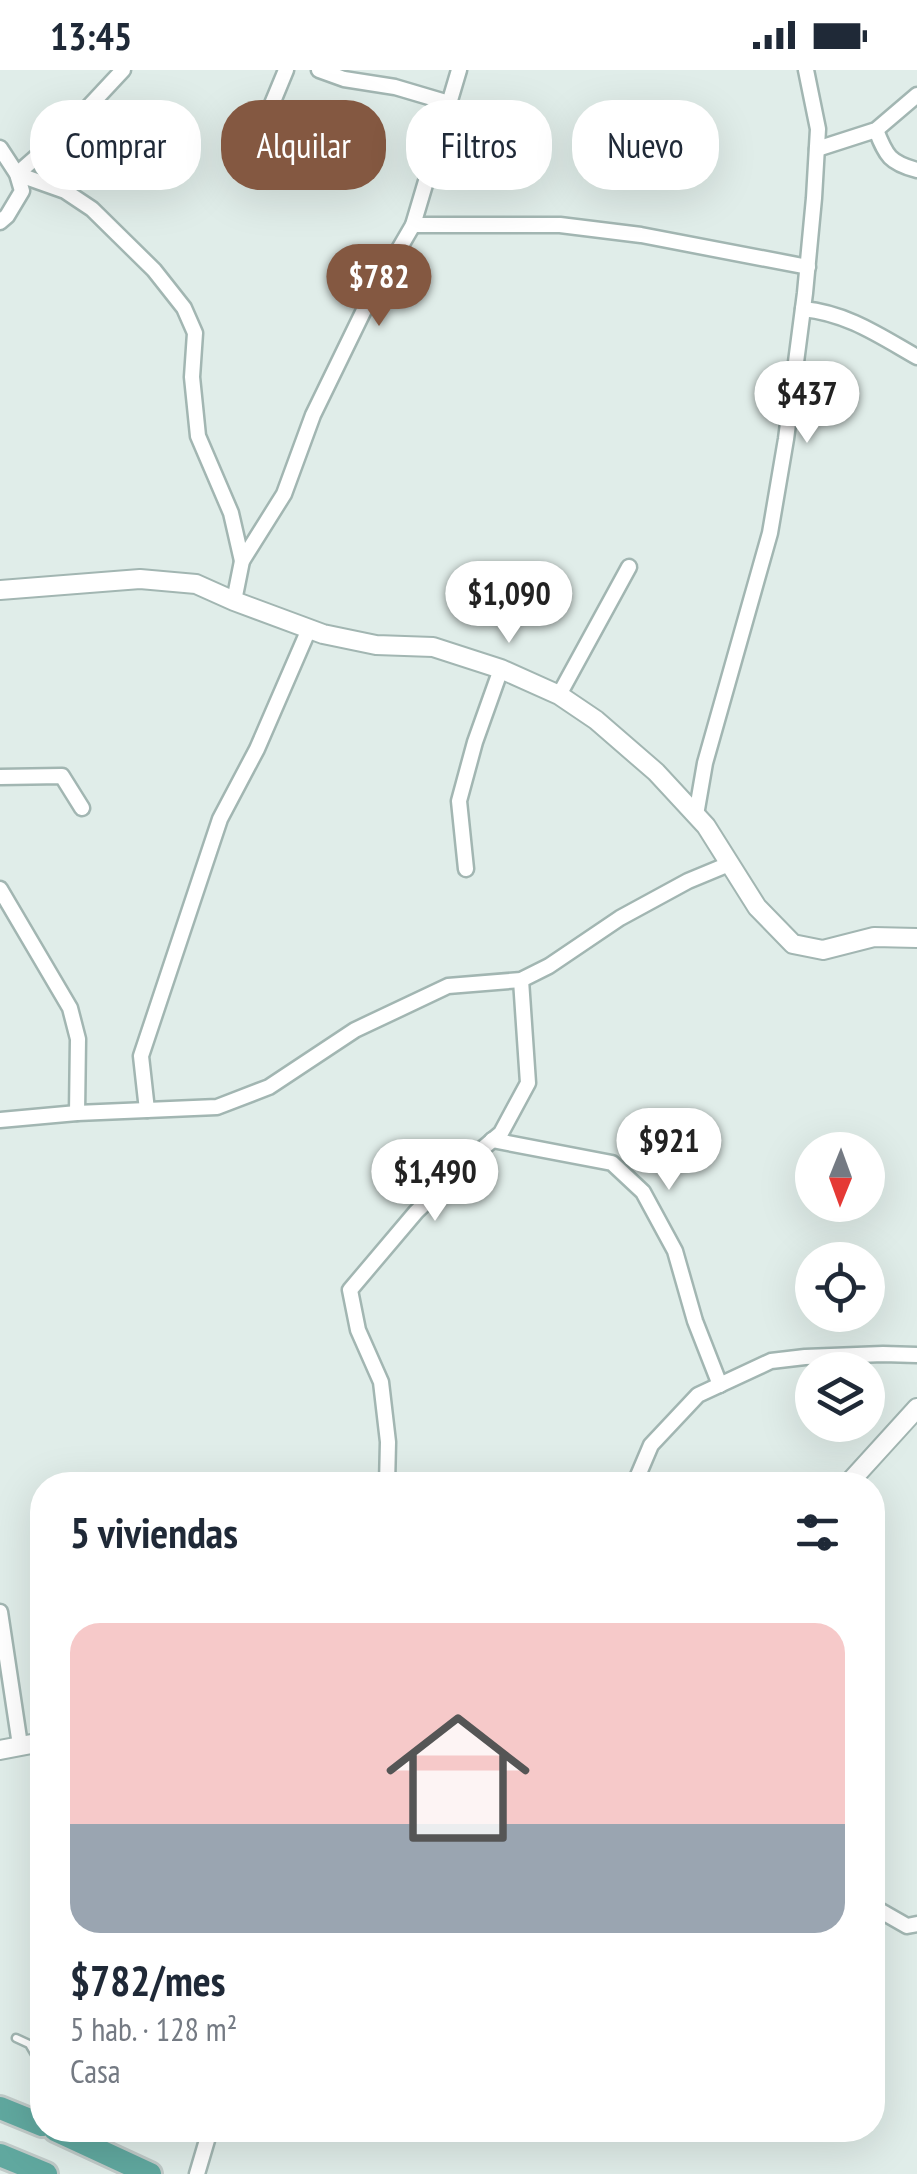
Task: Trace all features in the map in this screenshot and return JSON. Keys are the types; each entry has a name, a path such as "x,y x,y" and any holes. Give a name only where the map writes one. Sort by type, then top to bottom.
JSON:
{"main road":[{"path":"0,2108 30,2119"},
{"path":"81,2142 150,2174"},
{"path":"0,2155 46,2174"}],"street":[{"path":"18,174 67,130 123,70"},
{"path":"274,100 286,70"},
{"path":"319,70 344,80 395,87 439,100"},
{"path":"450,100 459,70"},
{"path":"696,816 705,763 770,532 786,438 808,267 817,149 818,129 806,70"},
{"path":"817,149 876,130 917,95"},
{"path":"876,130 895,164 917,170"},
{"path":"0,148 18,174 22,191 0,222"},
{"path":"18,174 66,191 92,209 154,270 184,308 195,332 192,377 198,436 232,513 242,561"},
{"path":"234,601 242,561 284,494 313,415 366,306 412,225 423,190"},
{"path":"412,225 560,225 641,235 808,267"},
{"path":"803,309 855,321 917,357"},
{"path":"559,695 629,566"},
{"path":"0,590 140,579 196,584 309,630 376,645 433,647 502,669 559,695 596,720 656,772 706,826 757,907 793,944 824,950 874,937 917,938"},
{"path":"147,1110 142,1056 220,819 257,749 309,630"},
{"path":"466,869 459,801 502,669"},
{"path":"0,776 62,776 82,808"},
{"path":"0,1120 217,1107 269,1087 355,1030 448,986 521,980 550,966 620,918 729,864"},
{"path":"0,889 70,1008 78,1040 77,1113"},
{"path":"387,1472 381,1382 358,1330 350,1290 416,1212 501,1132 528,1083 521,980"},
{"path":"492,1140 612,1163 643,1192 675,1252 695,1321 720,1385"},
{"path":"640,1472 652,1445 698,1395 771,1361 917,1355"},
{"path":"860,1472 917,1408"},
{"path":"0,1612 20,1745"},
{"path":"0,1750 30,1744"},
{"path":"885,1913 908,1926 917,1924"},
{"path":"197,2174 206,2142"}],"lane":[{"path":"16,2038 30,2044"}]}
